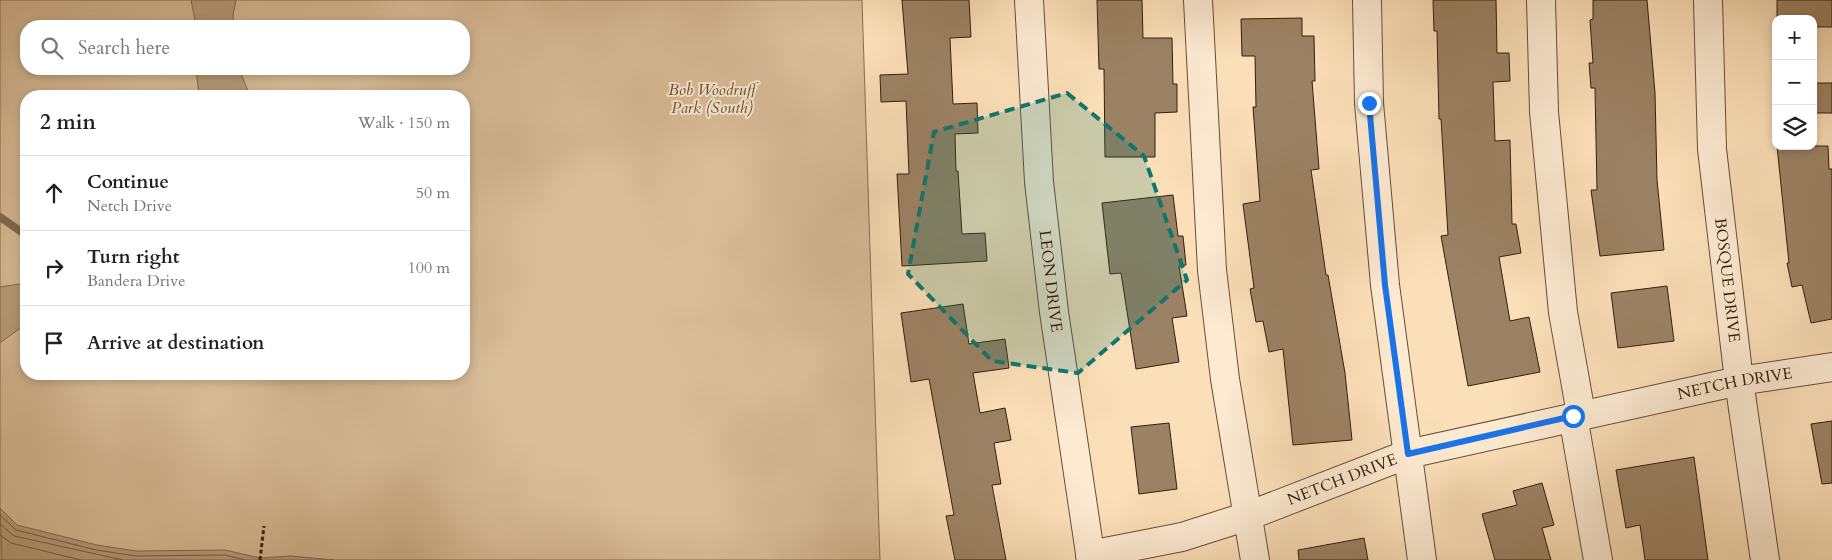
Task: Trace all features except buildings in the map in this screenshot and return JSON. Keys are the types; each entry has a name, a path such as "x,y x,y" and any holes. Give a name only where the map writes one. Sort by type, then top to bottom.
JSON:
{"street":[{"name":"LEON DRIVE","path":"1029,0 1040,191 1054,312 1090,558"},
{"path":"1198,0 1212,270 1225,379 1255,560"},
{"path":"1367,0 1369,103 1385,285 1422,560"},
{"path":"1542,0 1544,122 1563,312 1598,560"},
{"name":"BOSQUE DRIVE","path":"1708,0 1712,149 1739,380 1765,560"},
{"name":"NETCH DRIVE","path":"1090,558 1182,536 1248,516 1408,454 1739,380 1832,367"}],"path":[{"path":"260,560 264,526"}],"highlighted area":[{"path":"1067,93 1144,156 1187,280 1078,373 992,361 908,274 934,132"}],"green space":[{"name":"Bob Woodruff Park (South)","path":"0,0 862,0 880,560 0,560"}],"water":[{"path":"191,0 236,0 233,20 195,20"},
{"path":"197,75 241,75 248,90 198,90"},
{"path":"20,284 20,328 0,343 0,287"},
{"path":"0,508 17,525 97,545 136,551 225,550 260,558 291,556 334,560 2,560"}],"waterway":[{"path":"0,217 20,231"}],"route":[{"path":"1369,103 1385,285 1408,454 1573,416"}]}
